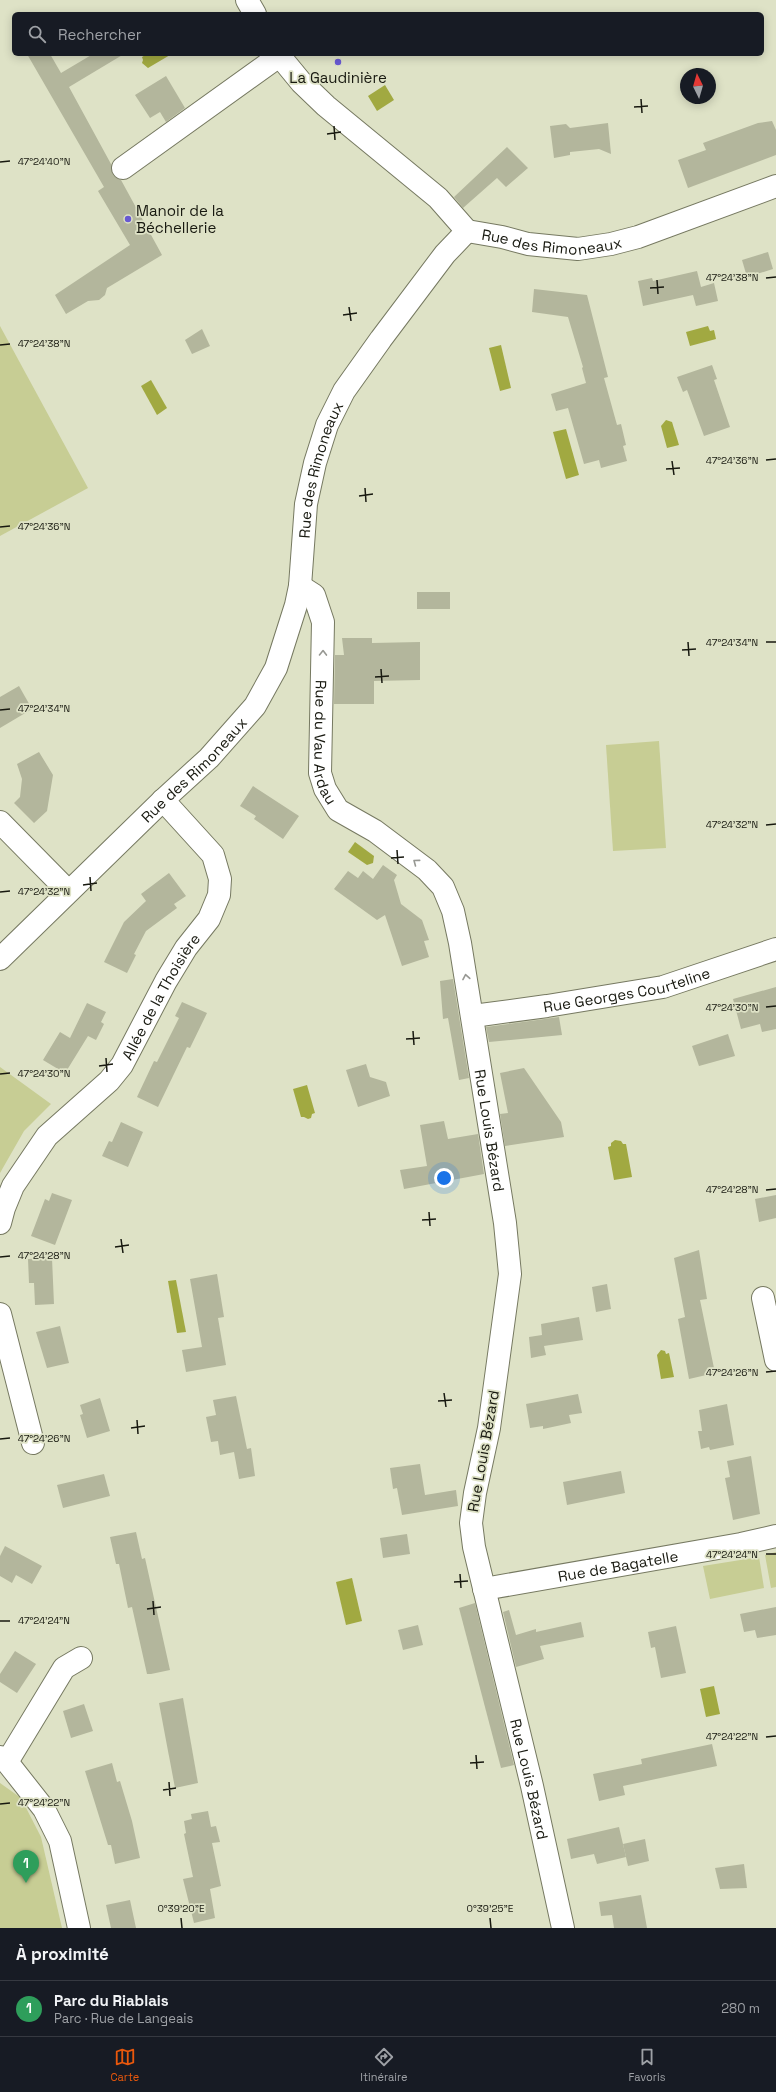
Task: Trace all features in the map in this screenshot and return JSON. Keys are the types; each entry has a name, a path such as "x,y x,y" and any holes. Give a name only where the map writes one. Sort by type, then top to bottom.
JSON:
{"street":[{"path":"247,0 254,12"},
{"path":"123,168 277,56"},
{"path":"279,56 301,82 326,106 438,198 467,231"},
{"name":"Rue des Rimoneaux","path":"0,959 68,891 209,758 255,706 276,668 290,626 300,586 306,504 314,463 327,425 344,391 381,339 445,254 467,231 502,237 528,244 578,249 611,244 638,237 776,186"},
{"name":"Rue du Vau Ardau","path":"300,586 314,595 323,622 320,773 325,789 338,810 375,831 427,870 443,887 453,911 473,1016"},
{"name":"Allée de la Thoisière","path":"0,1223 13,1186 47,1136 109,1081 122,1065 166,981 186,948 209,919 219,895 220,880 213,855 163,800"},
{"path":"0,822 68,891"},
{"name":"Rue Georges Courteline","path":"473,1016 663,988 776,948"},
{"name":"Rue Louis Bézard","path":"473,1016 505,1223 510,1274 490,1420 475,1488 471,1523 484,1589 532,1786 563,1928"},
{"path":"763,1298 776,1360"},
{"path":"0,1314 34,1443"},
{"name":"Rue de Bagatelle","path":"484,1589 741,1544 776,1536"},
{"path":"79,1928 60,1841 44,1809 4,1759 64,1668 81,1658"}],"shaded area":[{"path":"168,56 148,68 142,63 142,57"},
{"path":"385,85 394,100 377,111 368,96"},
{"path":"0,326 88,488 0,536"},
{"path":"708,326 710,331 714,330 716,339 690,346 686,332"},
{"path":"501,345 511,388 500,391 489,348"},
{"path":"151,380 167,408 157,415 141,386"},
{"path":"666,420 672,422 679,445 667,448 661,426"},
{"path":"566,429 579,475 566,479 553,432"},
{"path":"659,741 666,848 613,851 606,745"},
{"path":"355,842 374,856 373,863 367,865 348,852"},
{"path":"0,1067 51,1104 24,1131 0,1173"},
{"path":"307,1085 315,1113 308,1119 301,1117 293,1089"},
{"path":"615,1140 626,1144 632,1177 614,1180 608,1147 611,1146 611,1143"},
{"path":"176,1280 186,1332 177,1333 168,1281"},
{"path":"661,1350 665,1351 666,1354 669,1353 674,1377 661,1379 657,1355"},
{"path":"776,1552 776,1587 771,1588 765,1555"},
{"path":"759,1557 764,1588 710,1599 703,1566"},
{"path":"352,1578 362,1621 346,1625 336,1582"},
{"path":"714,1686 720,1714 706,1717 700,1689"},
{"path":"0,1783 21,1798 41,1837 62,1928 0,1928"}],"building":[{"path":"28,56 51,56 61,73 90,56 121,56 69,87 111,164 113,175 121,180 162,255 107,288 105,295 99,300 88,301 66,314 55,295 130,245 98,191 104,187"},
{"path":"166,76 185,108 166,122 160,112 150,118 135,95"},
{"path":"772,121 776,130 776,155 688,188 678,160 706,150 703,143 758,123"},
{"path":"608,123 611,154 599,149 570,152 570,155 554,158 550,126 566,124 570,128"},
{"path":"507,147 528,168 506,187 497,178 463,208 454,197"},
{"path":"768,252 773,269 747,277 742,260"},
{"path":"697,271 701,287 714,283 718,301 696,306 693,295 643,306 638,281 652,278 653,281"},
{"path":"534,289 587,295 608,377 604,378 617,425 621,424 626,445 623,446 627,461 601,468 599,460 584,464 568,408 556,411 551,394 586,383 583,367 568,317 532,312"},
{"path":"202,329 210,346 192,354 185,340"},
{"path":"712,365 717,379 714,380 730,427 704,436 687,390 683,392 677,377"},
{"path":"417,592 450,592 450,609 417,609"},
{"path":"342,638 372,638 372,643 420,642 420,680 374,681 374,704 334,704 335,655 344,655"},
{"path":"19,686 32,709 0,728 0,697"},
{"path":"39,752 53,775 47,811 34,823 14,803 20,797 22,779 17,764"},
{"path":"253,786 299,816 283,839 254,819 256,816 240,806"},
{"path":"383,865 397,875 394,880 401,904 422,920 429,940 424,941 429,957 402,966 385,915 377,920 334,889 348,871 358,878 363,871 373,879"},
{"path":"169,873 186,896 174,904 177,908 146,931 134,954 136,955 127,973 104,962 124,922 146,901 141,894"},
{"path":"453,979 469,1078 459,1080 448,1018 443,1019 440,981"},
{"path":"776,987 776,1029 762,1032 760,1024 741,1029 733,999"},
{"path":"182,1002 207,1013 190,1048 187,1047 158,1107 137,1097 154,1061 157,1062 179,1018 175,1016"},
{"path":"87,1003 106,1012 101,1022 104,1024 96,1040 88,1036 67,1070 65,1069 63,1072 43,1060 60,1032 70,1038"},
{"path":"559,1017 562,1035 489,1042 486,1027"},
{"path":"728,1034 735,1056 699,1066 692,1046"},
{"path":"366,1064 370,1077 386,1082 390,1096 358,1107 346,1070"},
{"path":"524,1068 561,1122 564,1137 505,1146 500,1114 508,1113 500,1073"},
{"path":"444,1121 448,1139 478,1134 484,1174 404,1189 400,1170 427,1166 420,1125"},
{"path":"121,1122 143,1132 128,1167 102,1156 109,1141 112,1142"},
{"path":"52,1193 72,1200 55,1245 31,1236 45,1199 49,1201"},
{"path":"776,1195 776,1218 759,1222 755,1199"},
{"path":"699,1250 707,1299 700,1300 715,1373 689,1379 678,1319 685,1317 674,1258"},
{"path":"52,1258 54,1304 35,1305 34,1283 29,1283 28,1259"},
{"path":"217,1274 224,1317 218,1318 226,1365 186,1372 182,1350 202,1347 190,1279"},
{"path":"607,1284 611,1309 596,1312 592,1287"},
{"path":"579,1317 583,1340 544,1346 546,1355 531,1358 529,1337 542,1335 541,1324"},
{"path":"60,1326 69,1363 47,1368 36,1332"},
{"path":"578,1394 582,1413 569,1415 571,1423 543,1429 543,1426 530,1428 526,1404"},
{"path":"236,1396 247,1449 251,1448 255,1476 239,1479 234,1452 220,1455 218,1441 211,1442 206,1417 216,1415 213,1400"},
{"path":"100,1398 110,1431 87,1438 80,1415 83,1414 80,1405"},
{"path":"727,1404 734,1445 710,1450 709,1447 701,1449 698,1431 702,1431 699,1410"},
{"path":"751,1456 760,1514 733,1520 725,1478 730,1477 727,1461"},
{"path":"420,1464 425,1495 456,1490 458,1506 402,1515 397,1488 393,1489 390,1468"},
{"path":"621,1471 625,1493 567,1505 563,1482"},
{"path":"104,1474 110,1496 63,1508 57,1485"},
{"path":"136,1532 142,1559 145,1558 170,1670 151,1674 147,1674 132,1607 128,1608 119,1564 116,1564 110,1537"},
{"path":"407,1534 410,1554 383,1558 380,1538"},
{"path":"5,1546 42,1566 32,1584 16,1575 12,1583 0,1576 0,1556"},
{"path":"475,1603 514,1765 501,1768 459,1608"},
{"path":"776,1607 776,1635 757,1638 755,1630 744,1632 740,1614"},
{"path":"509,1610 516,1635 536,1629 536,1632 581,1622 584,1637 540,1646 544,1659 516,1667 503,1612"},
{"path":"418,1625 423,1645 403,1650 398,1630"},
{"path":"676,1626 686,1673 661,1678 655,1647 651,1648 648,1632"},
{"path":"15,1651 36,1664 17,1693 0,1682 0,1674"},
{"path":"183,1698 198,1783 175,1788 159,1703"},
{"path":"84,1704 93,1731 71,1738 63,1711"},
{"path":"712,1744 717,1766 623,1786 625,1795 599,1801 593,1774 642,1764 641,1759"},
{"path":"112,1763 117,1782 120,1781 132,1821 140,1858 115,1864 111,1845 108,1845 85,1771"},
{"path":"208,1811 211,1827 216,1826 220,1842 212,1843 221,1886 210,1889 215,1918 194,1923 183,1879 193,1877 184,1834 186,1833 184,1821 192,1819 191,1814"},
{"path":"619,1827 626,1857 597,1864 594,1854 571,1859 567,1839"},
{"path":"645,1839 649,1861 628,1866 623,1844"},
{"path":"744,1864 747,1888 720,1889 715,1868"},
{"path":"641,1895 647,1928 614,1928 612,1915 601,1916 599,1902"},
{"path":"130,1900 136,1928 111,1928 106,1905"}],"place":[{"name":"La Gaudinière","path":"338,62"},
{"name":"Manoir de la Béchellerie","path":"128,219"},
{"name":"Parc du Riablais","path":"26,1883"}]}
